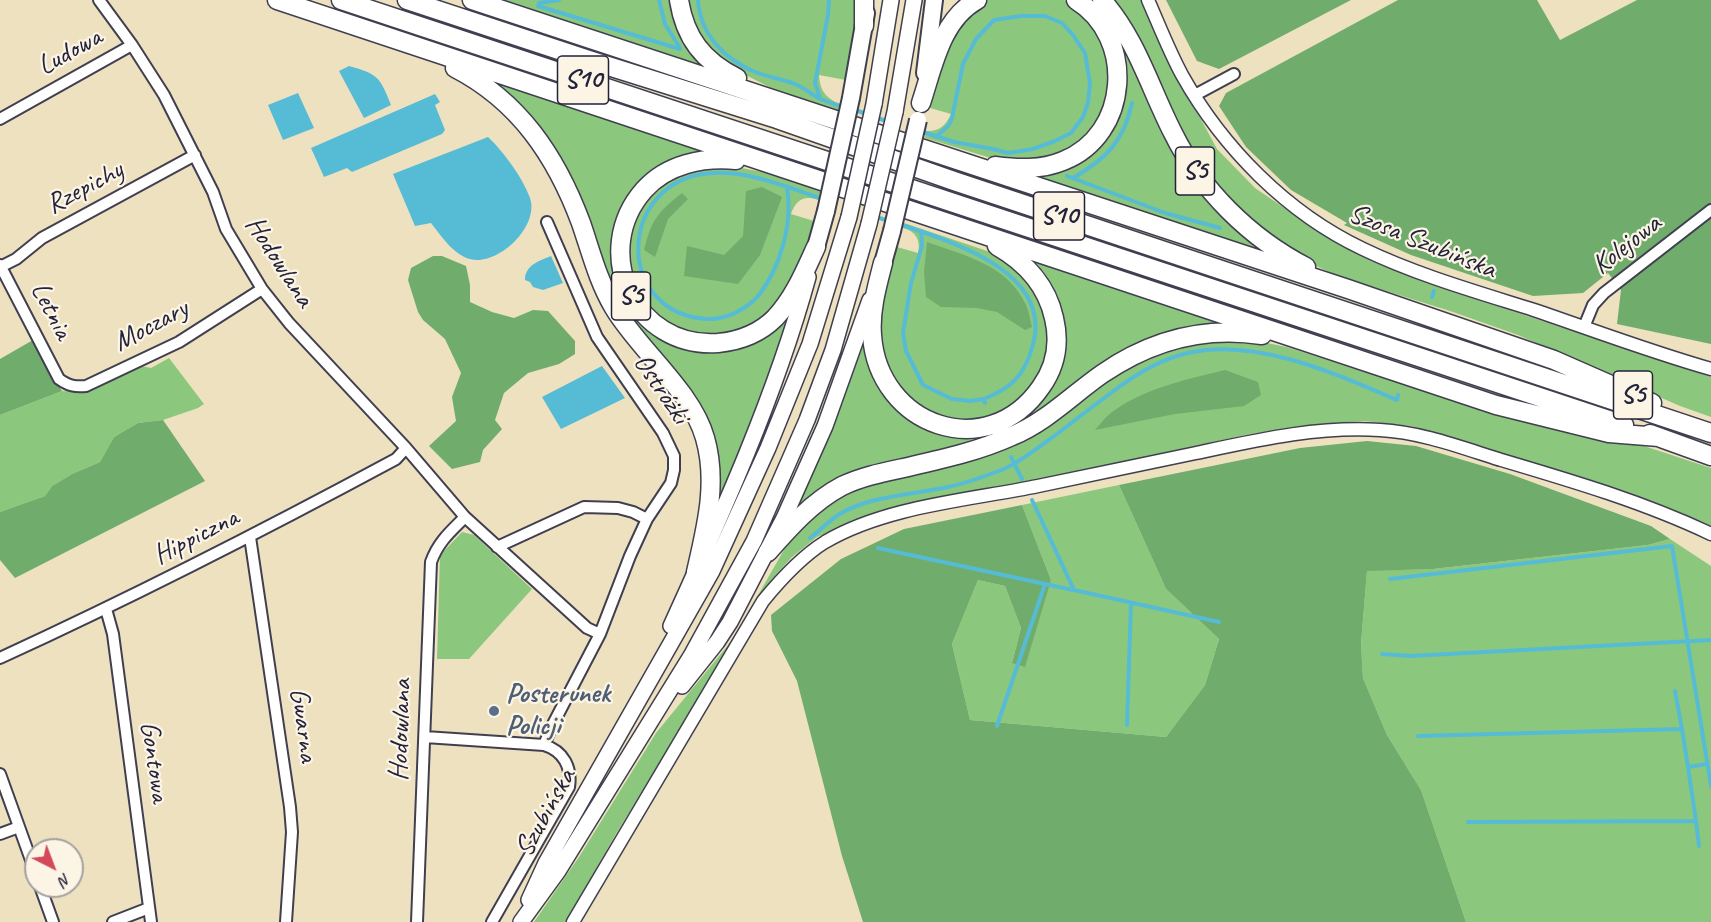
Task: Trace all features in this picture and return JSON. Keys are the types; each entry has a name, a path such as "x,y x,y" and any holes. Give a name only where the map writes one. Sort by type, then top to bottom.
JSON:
{"highway":[{"path":"277,0 772,165"},
{"name":"S10","path":"341,0 1659,437"},
{"name":"S10","path":"407,0 777,119 954,181 1711,432"},
{"path":"472,0 1348,289"},
{"path":"679,0 685,28 694,44 706,58 721,70 782,101"},
{"path":"864,0 864,26"},
{"name":"S5","path":"869,0 851,98 826,211 816,247 793,292 774,318 760,329 733,342 695,343 676,337 661,328 644,314 632,299 624,280 619,258 625,220 635,201 649,184 667,171 690,162 713,159 772,165 961,227 1297,340 1496,405 1609,433 1659,437 1711,456"},
{"path":"920,112 934,0"},
{"path":"961,227 1009,253 1044,288 1051,304 1057,330 1057,352 1049,375 1034,396 1017,412 995,424 957,429 922,418 903,405 891,392 874,356 871,332 874,299 920,112 940,44 955,20 977,0"},
{"path":"953,160 1002,167 1043,167 1064,161 1079,152 1093,141 1103,128 1118,89 1119,69 1107,30 1094,14 1076,0"},
{"name":"S5","path":"1102,0 1118,19 1131,41 1172,132 1189,163 1227,208 1260,238 1298,263 1348,289 1554,360 1711,432"},
{"path":"410,45 475,78 511,108 534,135 563,181 582,226 600,281 614,308 690,407 705,436 712,488 707,524 696,572"},
{"path":"768,552 804,513 820,499 842,486 864,477 987,447 1015,435 1039,422 1102,374 1126,359 1162,342 1222,333 1256,334 1297,340"}],"main road":[{"path":"640,700 712,571 763,458 810,344 849,218 874,104 891,0"},
{"path":"643,732 708,628 737,576 807,420 833,350 869,224 895,112 914,0"},
{"path":"640,700 759,424 795,323 816,247"},
{"path":"643,732 662,712 717,642 768,552 825,426 883,263"},
{"name":"Szubińska","path":"520,922 546,863 640,700"},
{"name":"Szubińska","path":"520,922 558,871 643,732"}],"street":[{"name":"Hodowlana","path":"99,0 132,45 164,95 213,192 226,230 262,289 289,323 406,448 465,517 587,628 600,634"},
{"name":"Szosa Szubińska","path":"1148,0 1182,74 1218,129 1264,180 1316,222 1360,248 1390,261 1711,369"},
{"name":"Ludowa","path":"0,119 132,45"},
{"path":"1195,95 1234,74"},
{"name":"Rzepichy","path":"0,266 16,259 42,238 195,155"},
{"name":"Kolejowa","path":"1584,327 1593,305 1604,293 1711,210"},
{"name":"Ostróżki","path":"544,745 600,634 646,519 671,483 674,470 674,456 663,433 597,337 547,222"},
{"name":"Letnia","path":"0,266 59,380"},
{"name":"Moczary","path":"59,380 68,385 86,386 179,342 262,289"},
{"path":"573,922 763,601 800,561 825,542 904,511 1018,490 1270,437 1325,429 1383,430 1431,438 1543,472 1666,515 1711,534"},
{"name":"Hippiczna","path":"0,658 106,609 250,537 396,459 406,448"},
{"path":"497,547 584,507 618,508 646,519"},
{"name":"Hodowlana","path":"417,922 431,562 441,540 465,517"},
{"name":"Gwarna","path":"250,537 290,807 292,832 286,922"},
{"name":"Gontowa","path":"106,609 113,634 152,922"},
{"path":"425,737 544,745"},
{"name":"Szubińska","path":"492,922 569,788 569,769 565,759 559,752 544,745"},
{"path":"0,774 24,840"},
{"path":"0,834 19,826"},
{"path":"44,898 53,922"},
{"path":"113,922 150,908"}],"green space":[{"path":"500,0 672,0 716,73"},
{"path":"685,0 856,0 857,13 846,80 819,75 825,93 840,104 839,111 773,89 724,64 697,36"},
{"path":"988,0 1064,0 1084,13 1104,40 1111,89 1100,121 1077,146 1047,160 994,159 925,138 926,131 942,127 951,114 930,108 947,47 962,22"},
{"path":"1088,0 1095,0 1112,20 1175,148 1278,259 1022,175 1061,169 1123,95"},
{"path":"1110,0 1141,0 1157,38 1217,149 1255,188 1302,220 1371,261 1437,286 1711,377 1711,417 1680,406 1518,335 1338,276 1299,258 1263,233 1222,195 1176,125 1158,77 1141,43"},
{"path":"1166,0 1351,0 1219,69 1197,61"},
{"path":"1398,0 1537,0 1560,40 1637,0 1711,0 1711,344 1617,324 1621,290 1608,273 1583,293 1533,296 1411,255 1344,225 1347,223 1291,190 1246,147 1219,106 1226,93"},
{"path":"474,72 720,155 644,181 619,286 689,348 791,310 780,348 720,500 719,462 711,432 615,298 580,202"},
{"path":"737,167 762,172 821,191 818,200 809,198 801,200 795,205 791,214 814,221 803,263 785,296 760,322 726,336 689,334 656,317 634,288 627,252 635,216 657,186 690,169"},
{"path":"762,187 782,197 760,255 738,284 684,276 687,246 724,255 743,236 746,191"},
{"path":"682,193 688,199 668,219 655,257 644,250 650,231 661,212"},
{"path":"904,223 999,255 1026,277 1048,318 1049,350 1039,380 1005,412 975,421 944,420 904,396 882,355 880,324 883,293 897,247 918,253 919,249 916,237 911,231 903,228"},
{"path":"927,242 984,263 1008,280 1026,305 1032,327 1025,330 997,312 977,308 941,307 926,297 924,272"},
{"path":"1020,255 1232,326 1201,329 1037,416 970,447 790,514 866,332 875,380 889,401 916,420 1016,422 1038,404 1053,384 1065,343"},
{"path":"433,256 442,256 466,266 470,285 470,302 492,312 514,318 533,310 548,311 575,341 575,354 559,364 528,373 504,393 495,420 502,429 483,450 480,462 452,469 429,446 456,421 452,397 461,373 445,339 423,320 418,312 408,280 411,268"},
{"path":"1223,339 1257,341 1287,347 1448,399 1565,429 1641,445 1711,468 1711,527 1623,493 1411,426 1364,421 1318,424 1245,435 1038,480 881,510 817,537 792,557 772,579 617,832 566,922 534,922 579,857 656,733 733,639 785,548 801,529 800,526 831,501 866,484 990,453 1143,360 1170,350"},
{"path":"33,340 62,391 0,415 0,359"},
{"path":"169,358 204,404 163,420 138,423 114,437 100,462 52,486 45,496 0,512 0,415 62,391 81,392 95,388 141,366 151,368"},
{"path":"1225,370 1258,382 1261,395 1244,406 1175,414 1095,430 1112,412 1140,396 1168,385"},
{"path":"163,420 205,481 15,578 0,560 0,512 45,496 52,486 100,462 114,437 138,423"},
{"path":"1367,441 1416,446 1510,474 1651,526 1670,539 1648,545 1433,569 1367,571 1361,644 1363,678 1387,735 1421,790 1466,922 863,922 842,856 797,681 772,631 771,615 841,559 904,529 1022,505 1051,580 1025,667 1012,663 1021,628 1005,586 978,580 952,644 970,720 1166,737 1205,685 1219,639 1166,589 1119,485 1300,448"},
{"path":"1119,485 1166,589 1219,639 1205,685 1166,737 970,720 952,644 978,580 1005,586 1021,628 1012,663 1051,580 1022,505"},
{"path":"462,532 474,535 532,589 469,659 437,659 440,555"},
{"path":"1670,539 1711,566 1711,922 1466,922 1421,790 1387,735 1363,678 1361,645 1367,570 1433,569 1648,545"}],"water":[{"path":"349,66 377,78 391,105 364,118 339,71"},
{"path":"298,93 314,128 283,140 268,105"},
{"path":"435,94 440,102 435,105 445,130 442,134 352,172 347,168 324,177 311,148"},
{"path":"488,137 518,174 527,190 531,208 524,230 516,240 497,255 476,260 456,252 431,223 415,226 393,174"},
{"path":"551,256 563,283 543,290 533,287 525,280 527,271 534,264"},
{"path":"602,366 625,398 561,429 542,397"}],"waterway":[{"path":"559,0 539,3 538,6 680,49"},
{"path":"659,0 665,24 680,48"},
{"path":"698,0 703,24 716,44 733,60 755,72 795,84 819,98 844,107"},
{"path":"820,98 815,83 829,0"},
{"path":"920,131 954,142 1008,153 1033,149 1055,141 1071,133 1083,117 1088,103 1090,83 1085,53 1062,23 1045,16 1021,16 994,20 976,39 963,64 952,118 949,125 936,137"},
{"path":"1073,178 1095,164 1112,148 1124,128 1132,103"},
{"path":"852,109 867,114"},
{"path":"874,117 890,122"},
{"path":"787,187 787,229 779,258 767,284 748,305 729,316 707,319 676,311 654,294 642,271 638,246 644,220 658,197 681,180 713,173 727,173 769,181 783,185 823,199"},
{"path":"1067,176 1165,213 1220,228"},
{"path":"873,216 889,221"},
{"path":"899,224 946,240 994,264 1014,280 1029,299 1035,322 1029,358 1015,380 984,399"},
{"path":"921,231 922,246 911,283 903,333 906,351 923,385 952,399 970,401 984,399 985,403"},
{"path":"1432,297 1434,291"},
{"path":"810,538 838,515 864,503 955,485 1010,466 1138,374 1167,359 1188,353 1214,349 1267,354 1322,369 1397,400 1398,395"},
{"path":"1011,457 1022,479"},
{"path":"1032,500 1074,590 1219,622"},
{"path":"1390,579 1672,546 1711,786"},
{"path":"878,548 1073,590"},
{"path":"997,726 1045,584"},
{"path":"1127,725 1131,603"},
{"path":"1382,654 1410,656 1711,640"},
{"path":"1675,691 1682,729"},
{"path":"1418,736 1682,729 1688,767"},
{"path":"1468,822 1696,821 1688,767 1707,764"},
{"path":"1696,821 1699,846"}],"place":[{"name":"Posterunek Policji","path":"494,711"}]}
